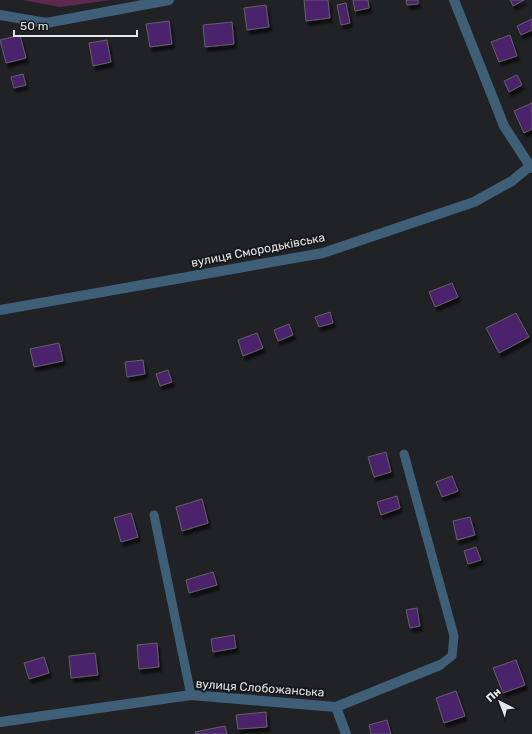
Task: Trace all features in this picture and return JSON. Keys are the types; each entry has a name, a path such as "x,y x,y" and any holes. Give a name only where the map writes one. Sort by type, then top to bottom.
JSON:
{"street":[{"path":"0,14 46,23 169,0"},
{"path":"454,0 504,126 531,167"},
{"name":"вулиця Смородьківська","path":"0,310 323,253 474,202 512,181 531,167"},
{"name":"вулиця Слобожанська","path":"0,722 191,696 336,707 440,665"},
{"path":"336,707 346,734"}],"lane":[{"path":"404,454 454,636 452,656 440,665"},
{"path":"154,515 191,696"}],"shaded area":[{"path":"23,0 111,0 60,7"}],"building":[{"path":"304,0 328,0 330,18 306,21"},
{"path":"353,0 368,0 369,8 355,11"},
{"path":"406,0 418,0 418,4 407,5"},
{"path":"510,0 524,0 513,6"},
{"path":"346,3 350,23 341,25 337,5"},
{"path":"266,5 269,27 247,30 244,8"},
{"path":"532,19 532,30 521,35 517,26"},
{"path":"169,21 172,44 150,47 146,24"},
{"path":"232,22 234,44 205,47 203,25"},
{"path":"20,35 26,58 6,63 0,40"},
{"path":"510,35 517,56 499,62 491,42"},
{"path":"107,40 111,62 93,66 89,43"},
{"path":"23,74 26,85 14,88 11,77"},
{"path":"517,75 522,85 509,92 504,81"},
{"path":"532,103 532,129 524,133 514,111"},
{"path":"452,283 458,297 435,307 429,292"},
{"path":"330,312 333,323 319,327 315,317"},
{"path":"516,313 529,337 499,353 486,328"},
{"path":"289,324 293,335 278,341 274,330"},
{"path":"257,333 263,348 243,356 238,340"},
{"path":"59,343 63,361 34,367 30,349"},
{"path":"143,360 145,374 127,377 125,362"},
{"path":"168,370 172,382 160,386 156,374"},
{"path":"386,452 391,472 374,477 368,457"},
{"path":"452,476 458,491 442,497 436,482"},
{"path":"397,496 400,508 381,515 377,502"},
{"path":"202,499 208,523 182,531 176,507"},
{"path":"131,513 138,537 121,542 114,518"},
{"path":"470,517 475,535 457,540 453,521"},
{"path":"476,547 481,560 468,564 464,551"},
{"path":"213,572 217,585 189,593 186,580"},
{"path":"417,608 420,626 410,628 406,610"},
{"path":"234,635 236,648 213,652 211,639"},
{"path":"157,643 159,667 139,669 137,645"},
{"path":"95,653 98,675 71,678 69,656"},
{"path":"44,657 49,673 29,679 24,663"},
{"path":"516,660 525,685 503,693 493,668"},
{"path":"456,691 465,716 444,723 436,698"},
{"path":"266,712 267,727 238,729 236,715"},
{"path":"387,720 391,734 371,734 369,725"},
{"path":"225,726 227,734 196,734 195,732"}]}
